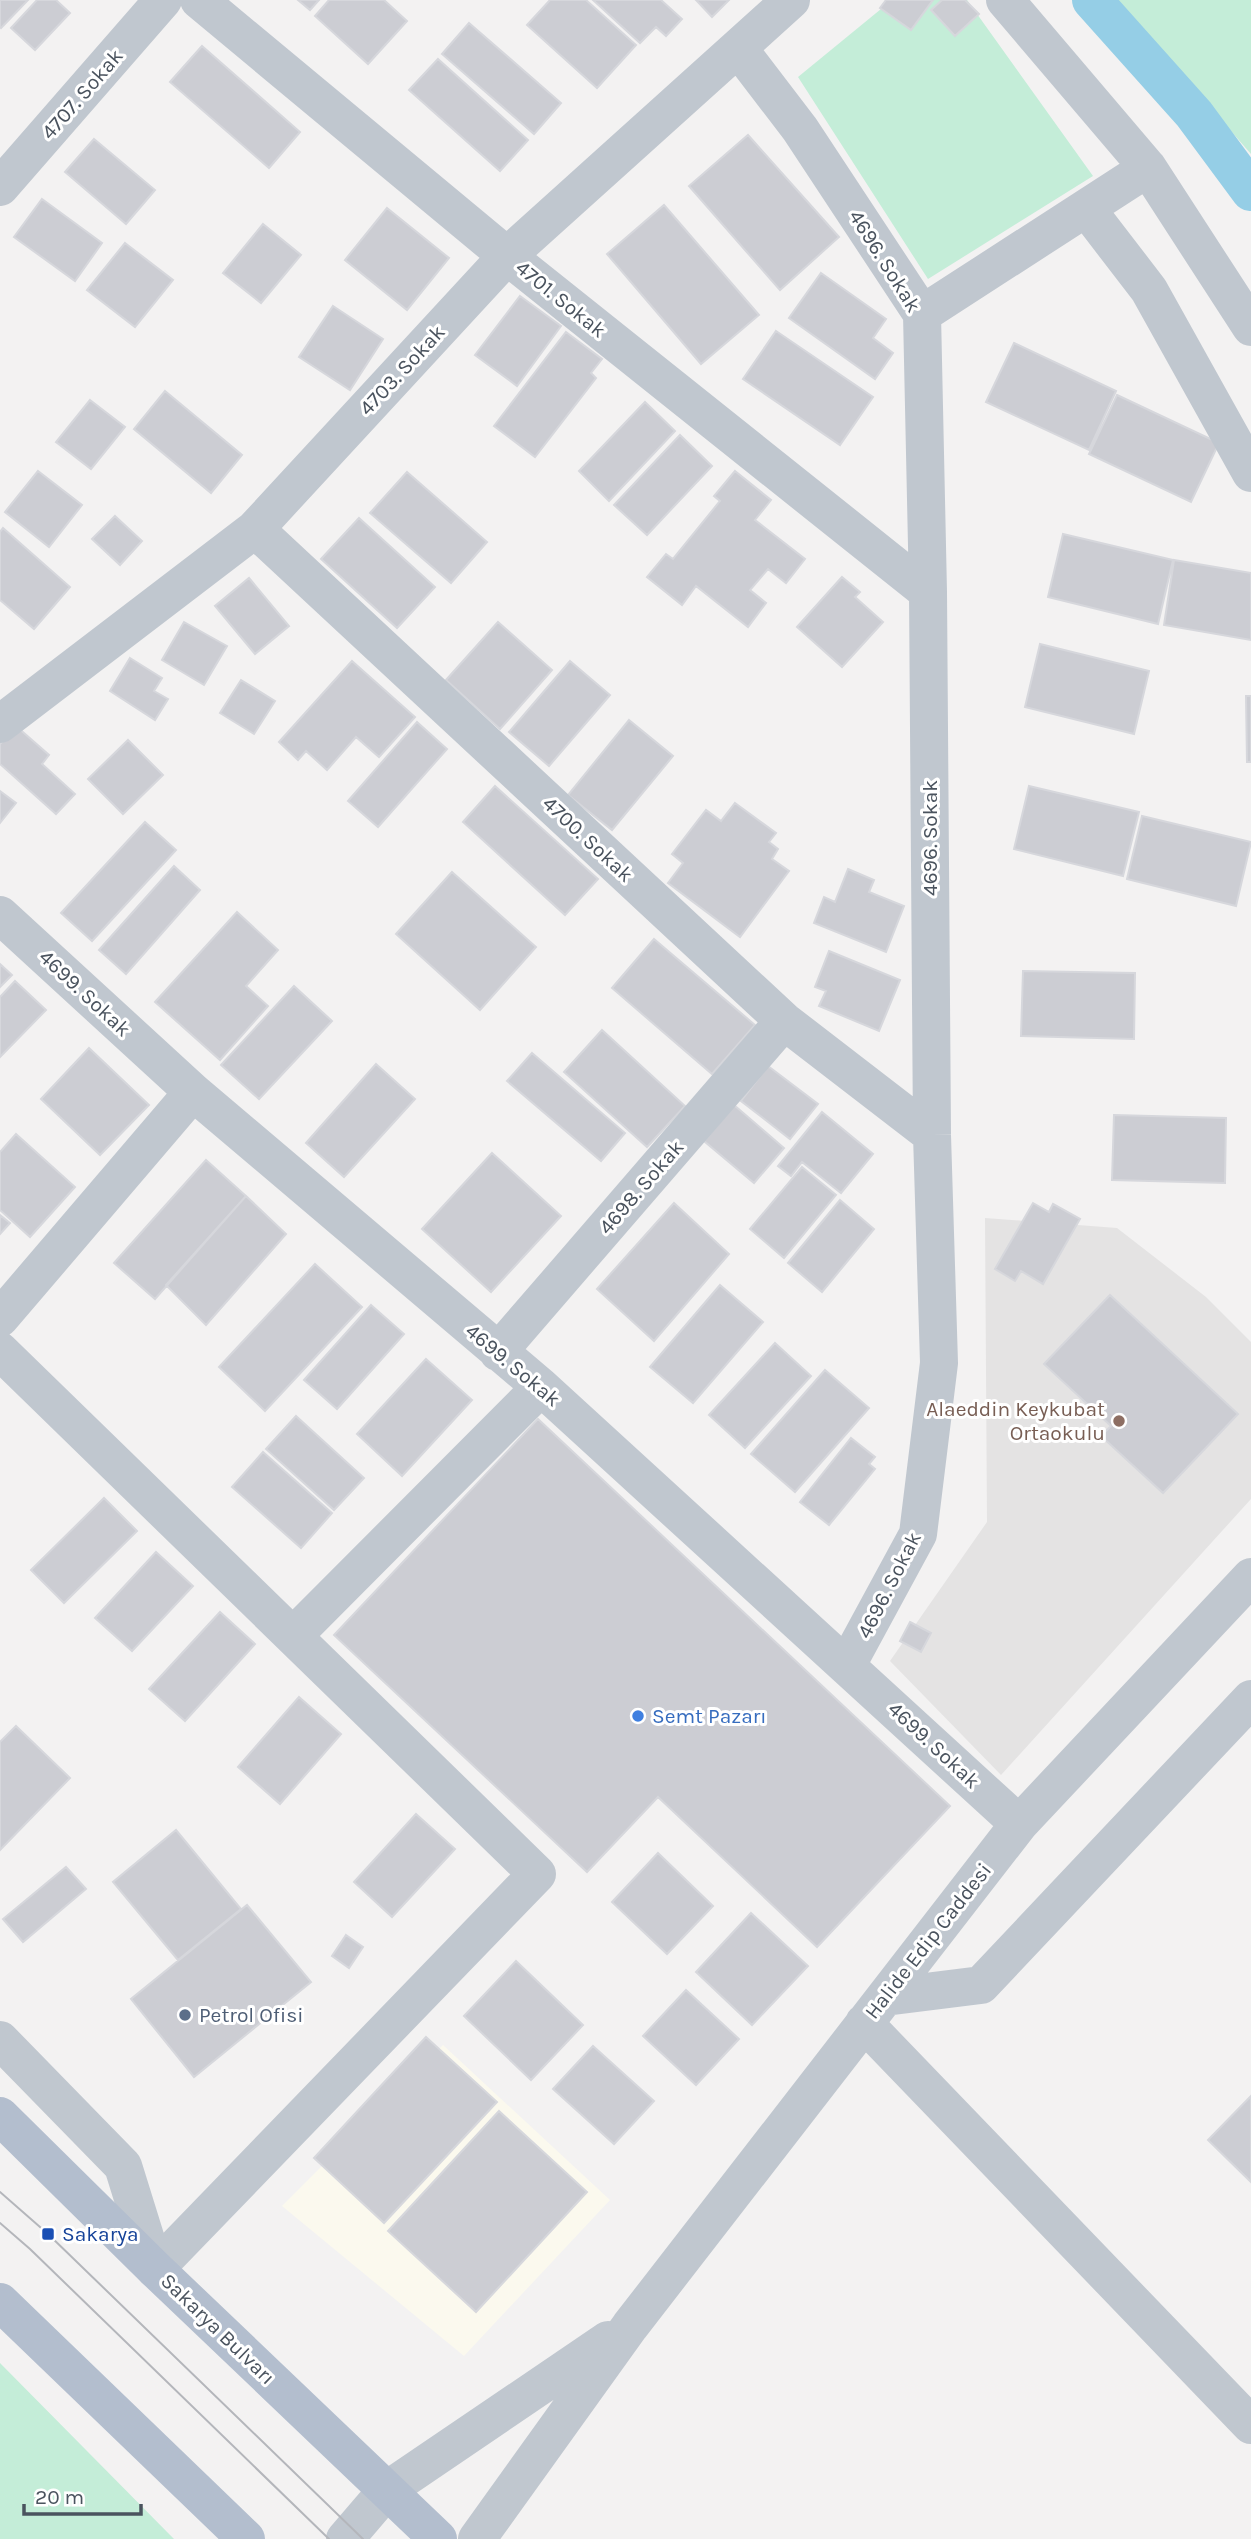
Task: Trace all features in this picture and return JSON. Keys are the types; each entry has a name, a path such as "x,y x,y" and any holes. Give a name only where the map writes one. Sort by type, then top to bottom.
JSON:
{"main road":[{"name":"Sakarya Bulvarı","path":"0,2116 155,2269 438,2539"},
{"path":"0,2302 246,2539"}],"street":[{"name":"4707. Sokak","path":"0,187 163,0"},
{"name":"4701. Sokak","path":"199,0 507,256 928,592"},
{"name":"4703. Sokak","path":"0,724 256,529 507,256 792,0"},
{"path":"1005,0 1148,168 1251,327"},
{"name":"4696. Sokak","path":"738,48 800,129 922,314 928,592 932,1135 939,1363 918,1534 847,1665"},
{"path":"922,314 1148,168"},
{"path":"1086,208 1149,290 1251,473"},
{"name":"4700. Sokak","path":"256,529 784,1021 932,1135"},
{"name":"4699. Sokak","path":"0,915 193,1091 541,1387 1019,1824"},
{"name":"4698. Sokak","path":"498,1352 784,1021"},
{"path":"0,1318 193,1091"},
{"path":"0,1351 537,1874 155,2269 123,2166 0,2040"},
{"path":"293,1636 541,1387"},
{"name":"Halide Edip Caddesi","path":"477,2539 630,2326 1019,1824 1251,1577"},
{"path":"1251,1699 981,1985 875,2010 1251,2425"},
{"path":"345,2539 387,2490 630,2326"}],"shaded area":[{"name":"Alaeddin Keykubat Ortaokulu","path":"985,1218 1117,1228 1206,1297 1251,1342 1251,1499 1001,1775 890,1661 987,1522"},
{"path":"443,2045 610,2200 464,2356 282,2206"}],"green space":[{"path":"892,0 967,0 1093,176 928,279 798,77"},
{"path":"1117,0 1251,0 1251,154"},
{"path":"0,2363 174,2539 0,2539"}],"building":[{"path":"0,0 28,0 1,28 0,27"},
{"path":"37,0 56,0 70,13 35,50 11,28"},
{"path":"298,0 319,0 310,10"},
{"path":"329,0 384,0 407,21 368,64 315,16"},
{"path":"550,0 586,0 636,45 597,88 527,25"},
{"path":"593,0 661,0 682,19 666,36 656,27 640,43"},
{"path":"696,0 729,0 712,17"},
{"path":"886,0 933,0 911,30 880,8"},
{"path":"942,0 965,0 979,14 955,36 931,10"},
{"path":"469,23 561,103 534,134 442,54"},
{"path":"202,46 300,132 269,168 170,82"},
{"path":"438,59 528,140 500,171 409,90"},
{"path":"748,135 839,237 780,290 689,186"},
{"path":"94,139 155,190 126,224 65,172"},
{"path":"42,199 102,243 75,281 14,237"},
{"path":"664,205 759,315 701,364 607,254"},
{"path":"387,208 449,258 407,310 345,260"},
{"path":"263,224 301,255 261,303 223,273"},
{"path":"125,243 173,280 135,327 87,290"},
{"path":"821,273 886,319 873,338 893,353 875,379 789,318"},
{"path":"520,296 561,326 517,386 475,355"},
{"path":"333,306 383,339 350,390 299,357"},
{"path":"776,331 873,397 840,445 743,379"},
{"path":"566,332 602,359 591,373 596,378 535,457 494,426"},
{"path":"1014,343 1116,391 1089,450 986,402"},
{"path":"165,391 242,455 211,493 134,429"},
{"path":"1117,395 1219,443 1191,502 1089,454"},
{"path":"90,400 125,427 91,469 56,442"},
{"path":"645,402 675,431 609,501 579,471"},
{"path":"680,435 712,466 647,535 614,505"},
{"path":"38,471 82,505 49,547 5,512"},
{"path":"735,471 771,500 755,520 805,559 786,583 768,569 750,590 766,603 748,627 696,586 682,605 647,577 666,554 673,559 720,501 714,496"},
{"path":"407,472 487,542 451,583 370,513"},
{"path":"115,516 142,541 120,565 92,539"},
{"path":"359,518 435,587 397,628 321,559"},
{"path":"3,528 70,587 34,629 0,600 0,532"},
{"path":"1063,534 1173,560 1158,624 1048,597"},
{"path":"1174,560 1251,573 1251,640 1164,625"},
{"path":"842,577 860,592 855,597 883,622 842,667 797,627"},
{"path":"249,578 289,626 255,654 215,606"},
{"path":"184,622 227,646 204,685 162,660"},
{"path":"498,622 552,670 500,729 446,680"},
{"path":"1040,644 1149,671 1134,734 1025,707"},
{"path":"130,658 162,678 154,691 168,699 155,720 110,691"},
{"path":"352,661 415,717 379,757 356,737 327,770 306,751 298,760 279,742"},
{"path":"570,661 610,695 549,766 509,732"},
{"path":"241,680 275,701 254,734 220,713"},
{"path":"1246,696 1251,696 1251,762 1247,762"},
{"path":"629,720 673,756 612,830 568,795"},
{"path":"417,722 447,749 378,827 348,801"},
{"path":"16,726 49,755 42,764 75,794 56,814 0,764 0,744"},
{"path":"128,740 163,775 123,814 88,779"},
{"path":"495,786 598,879 565,915 463,822"},
{"path":"1029,786 1139,812 1123,876 1014,849"},
{"path":"0,791 16,803 0,823"},
{"path":"735,803 776,833 769,842 778,849 772,859 789,871 740,937 668,883 683,863 672,854 706,810 721,821"},
{"path":"1142,816 1251,842 1236,906 1127,879"},
{"path":"145,822 176,850 92,941 61,913"},
{"path":"174,866 200,890 126,974 99,950"},
{"path":"848,869 874,880 869,892 904,906 886,952 814,923 824,897 835,902"},
{"path":"452,872 536,947 480,1010 396,934"},
{"path":"237,912 278,950 246,986 268,1006 220,1060 155,1002"},
{"path":"654,939 755,1025 712,1074 612,988"},
{"path":"829,951 900,980 879,1031 819,1006 826,991 815,987"},
{"path":"0,964 12,975 0,987"},
{"path":"1023,971 1135,973 1134,1039 1021,1036"},
{"path":"15,981 46,1010 0,1057 0,997"},
{"path":"294,986 332,1021 259,1099 221,1065"},
{"path":"602,1030 685,1106 647,1147 564,1072"},
{"path":"89,1048 149,1105 100,1155 41,1099"},
{"path":"532,1053 625,1133 601,1161 507,1081"},
{"path":"376,1064 415,1099 344,1177 306,1143"},
{"path":"768,1066 818,1104 790,1139 741,1101"},
{"path":"734,1105 784,1148 754,1183 704,1141"},
{"path":"822,1112 873,1154 841,1193 802,1162 791,1176 778,1166"},
{"path":"1114,1115 1226,1118 1225,1183 1112,1180"},
{"path":"16,1134 75,1187 30,1237 0,1210 0,1152"},
{"path":"492,1153 561,1216 491,1292 422,1229"},
{"path":"206,1160 246,1196 155,1299 114,1263"},
{"path":"802,1167 836,1195 784,1258 750,1229"},
{"path":"246,1196 286,1234 206,1325 166,1285"},
{"path":"840,1200 874,1229 822,1292 788,1263"},
{"path":"674,1203 729,1254 654,1341 597,1289"},
{"path":"1033,1203 1049,1212 1053,1204 1080,1219 1043,1284 1021,1271 1015,1281 995,1269"},
{"path":"0,1215 10,1223 0,1234"},
{"path":"315,1264 362,1307 265,1411 219,1367"},
{"path":"720,1285 763,1322 693,1403 650,1367"},
{"path":"1110,1295 1238,1414 1163,1493 1101,1436 1111,1426 1044,1364"},
{"path":"371,1305 404,1334 337,1409 304,1380"},
{"path":"775,1343 811,1376 745,1448 709,1415"},
{"path":"426,1359 472,1400 402,1476 357,1434"},
{"path":"825,1370 869,1408 795,1492 751,1454"},
{"path":"296,1416 364,1478 334,1510 266,1449"},
{"name":"Semt Pazarı","path":"538,1419 950,1806 817,1947 658,1797 587,1872 334,1635"},
{"path":"851,1438 875,1457 869,1464 875,1469 829,1525 800,1502"},
{"path":"263,1452 332,1513 301,1548 232,1487"},
{"path":"104,1498 137,1531 64,1603 31,1570"},
{"path":"156,1552 193,1586 132,1651 95,1618"},
{"path":"220,1612 255,1644 185,1721 149,1689"},
{"path":"910,1622 931,1633 921,1652 900,1641"},
{"path":"299,1697 341,1734 280,1804 238,1767"},
{"path":"16,1726 70,1778 0,1850 0,1742"},
{"path":"416,1814 455,1849 392,1917 354,1882"},
{"path":"176,1830 241,1909 178,1960 113,1882"},
{"path":"658,1853 713,1906 667,1954 612,1902"},
{"path":"66,1867 86,1889 23,1942 3,1919"},
{"path":"247,1905 311,1982 194,2077 131,1999"},
{"path":"751,1913 808,1966 752,2025 696,1972"},
{"path":"346,1935 363,1947 349,1968 332,1956"},
{"path":"516,1961 583,2025 531,2080 464,2016"},
{"path":"686,1990 739,2039 696,2085 643,2036"},
{"path":"426,2037 497,2102 384,2223 314,2158"},
{"path":"593,2046 654,2101 614,2144 553,2089"},
{"path":"1251,2096 1251,2182 1208,2140"},
{"path":"499,2111 587,2192 476,2312 388,2231"}],"waterway":[{"path":"1092,0 1194,114 1251,191"}],"tram line":[{"path":"0,2192 48,2234 363,2539"},
{"path":"0,2223 329,2539"}],"place":[{"name":"Alaeddin Keykubat Ortaokulu","path":"1119,1421"},
{"name":"Semt Pazarı","path":"638,1716"},
{"name":"Petrol Ofisi","path":"185,2015"},
{"name":"Sakarya","path":"48,2234"}]}
